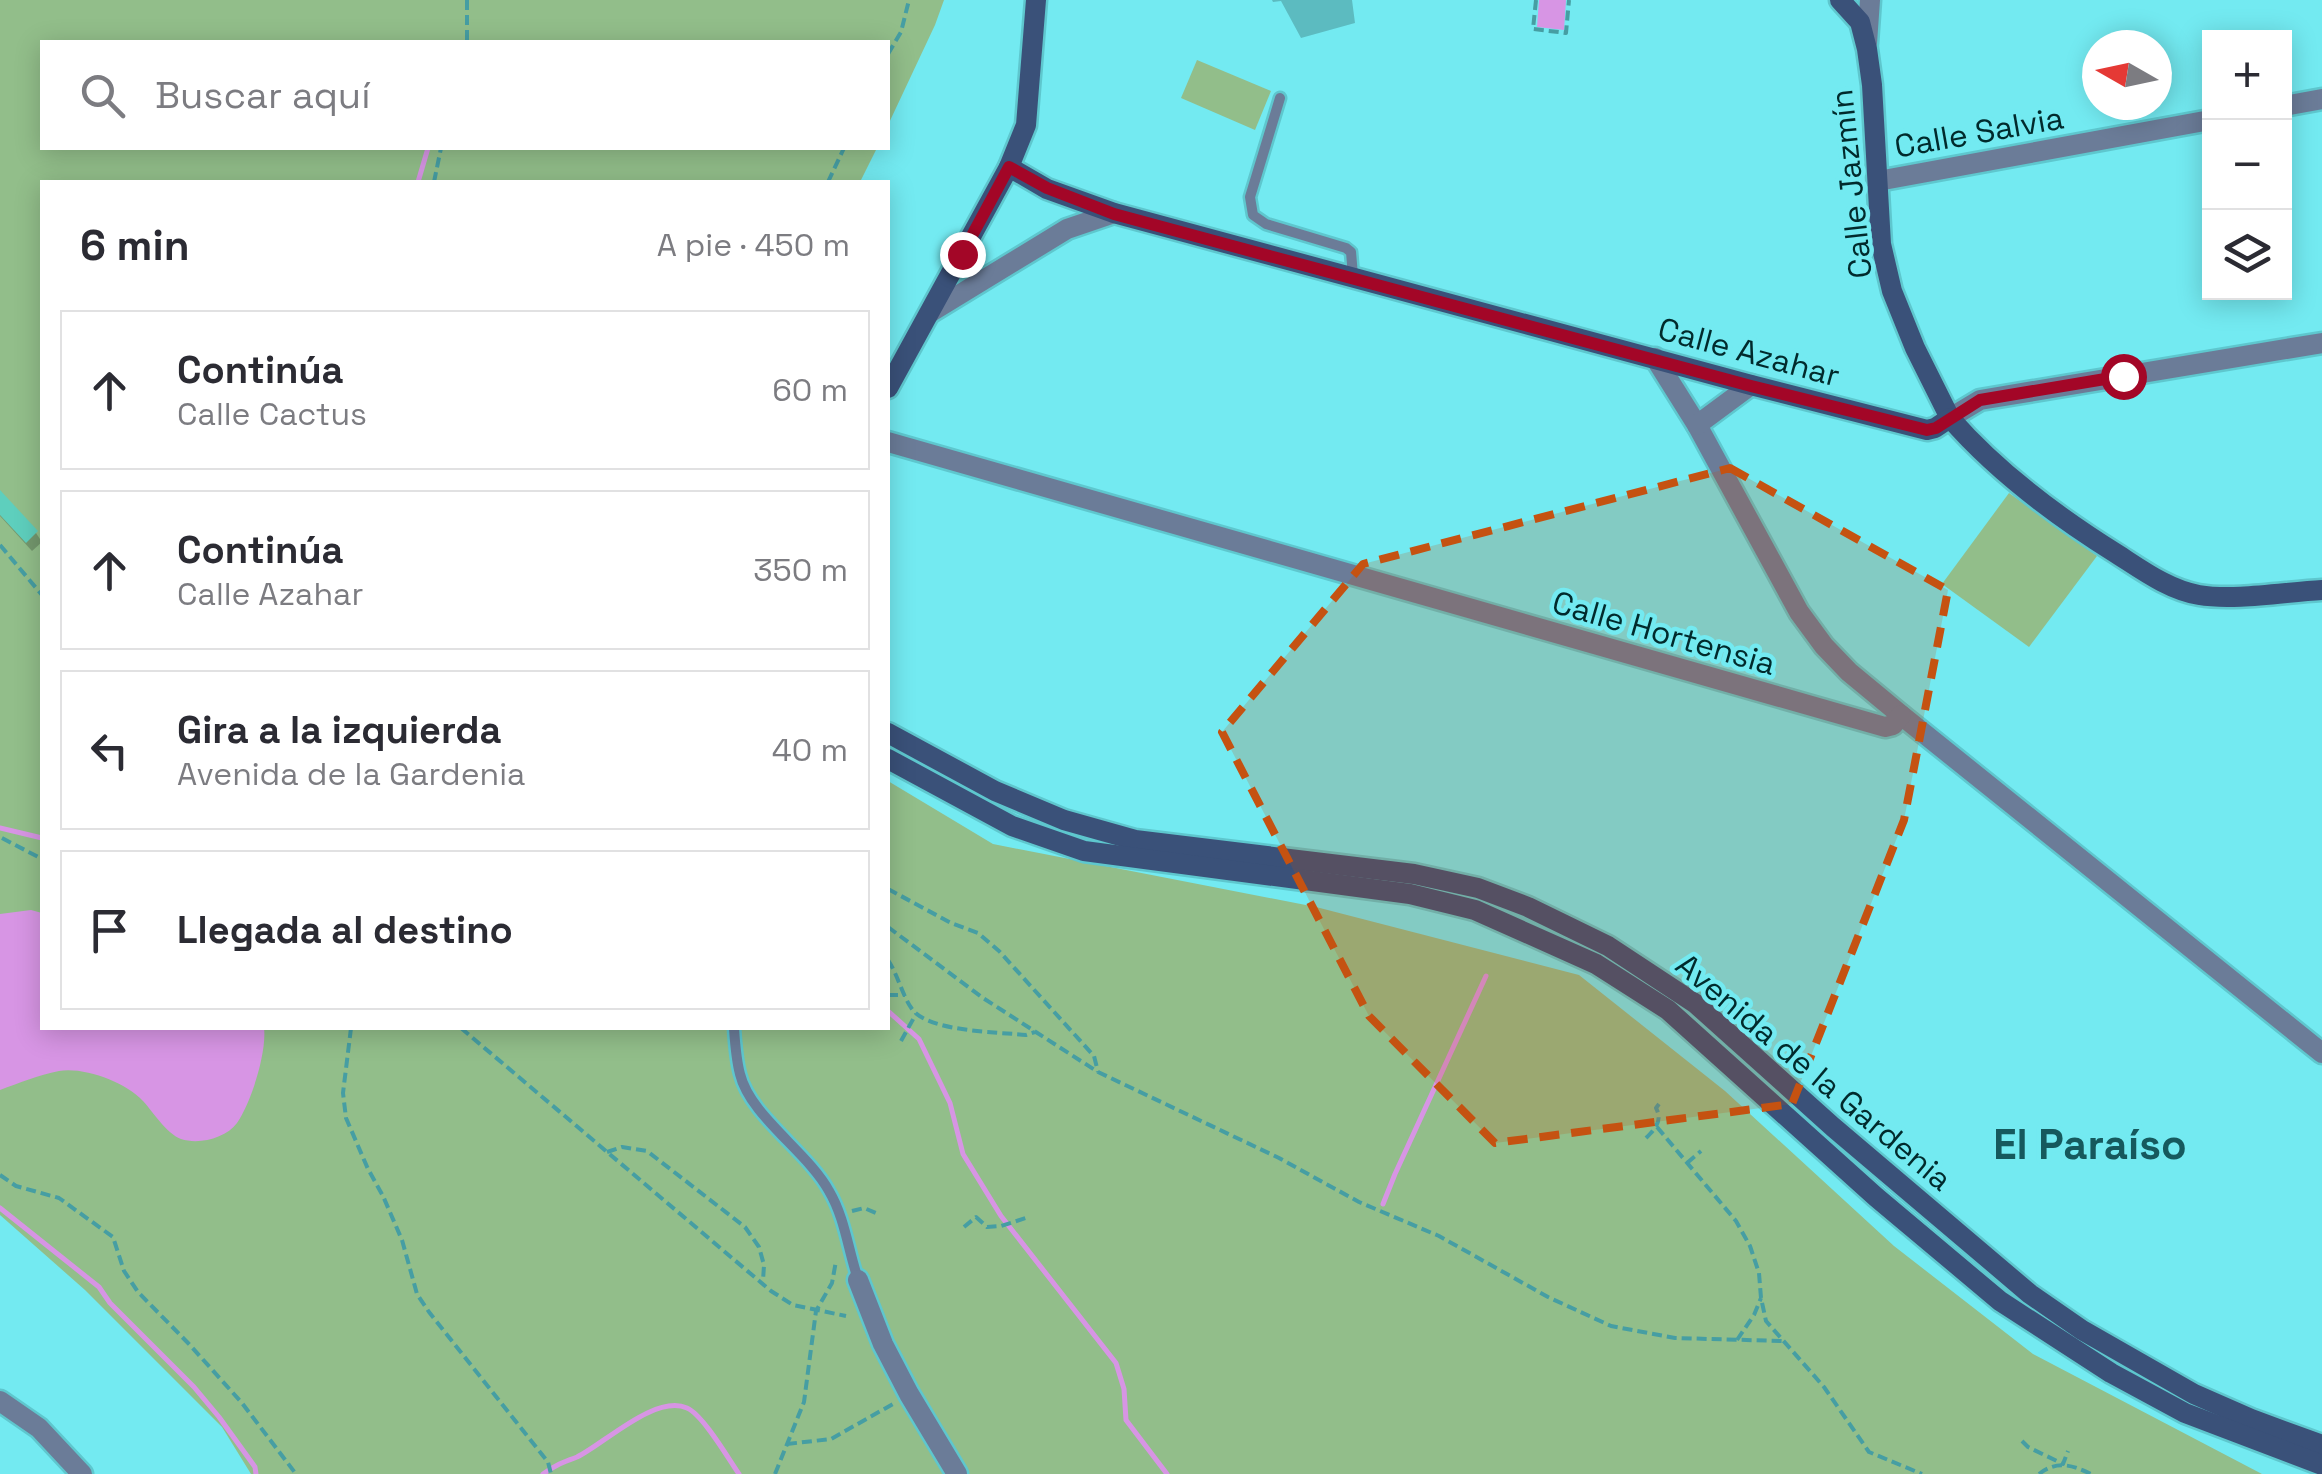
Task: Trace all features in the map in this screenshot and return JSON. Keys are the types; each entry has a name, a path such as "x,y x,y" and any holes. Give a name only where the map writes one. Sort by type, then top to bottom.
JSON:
{"street":[{"path":"890,384 1009,167 1026,124 1036,0"},
{"path":"1867,48 1870,0"},
{"name":"Calle Jazmín","path":"1847,4 1862,26 1867,48 1881,244 1892,291 1950,418"},
{"path":"2292,105 2322,99"},
{"name":"Calle Salvia","path":"1878,181 2202,121"},
{"name":"Calle Azahar","path":"1009,167 1047,188 1114,214 1751,386 1927,430 1950,418"},
{"path":"931,312 1066,229 1114,214"},
{"path":"2322,343 1980,400 1950,418 1991,462 2032,497 2175,588 2200,595 2229,596 2322,590"},
{"path":"1655,358 1697,425 1798,612 1824,646 1901,715 2322,1053"},
{"path":"1697,425 1751,386"},
{"name":"Calle Hortensia","path":"890,443 1885,727 1893,725 1901,715"},
{"name":"Avenida de la Gardenia","path":"890,735 995,791 1078,824 1135,840 1414,874 1478,888 1528,907 1608,946 1696,1004 2030,1294 2082,1330 2194,1394 2322,1445"},
{"name":"Avenida de la Gardenia","path":"890,761 1012,826 1084,850 1410,894 1475,910 1596,964 1668,1010 1884,1204 2000,1301 2110,1373 2185,1413 2322,1465"},
{"path":"1884,1204 1899,1184"},
{"path":"858,1280 883,1344 957,1474"},
{"path":"0,1401 39,1428 82,1474"}],"lane":[{"path":"1280,98 1250,197 1253,215 1266,224 1346,248 1351,252 1354,277"},
{"path":"734,1030 740,1078 760,1110 828,1188 843,1222 858,1280"}],"path":[{"path":"466,0 467,40"},
{"path":"890,51 901,32 908,0"},
{"path":"1536,0 1533,29 1566,33 1569,0"},
{"path":"434,180 441,150"},
{"path":"829,180 843,150"},
{"path":"0,545 40,593"},
{"path":"2,838 40,857"},
{"path":"890,890 978,933 999,951 1094,1056 1098,1072"},
{"path":"890,929 983,998 1098,1072 1279,1158 1359,1202 1439,1236 1548,1297 1612,1326 1675,1338 1782,1341"},
{"path":"890,964 914,1016 953,1026 1026,1035 1035,1032"},
{"path":"890,995 905,995"},
{"path":"901,1041 914,1016"},
{"path":"352,1030 343,1093 346,1118 396,1226 417,1294 548,1462 551,1474"},
{"path":"463,1030 763,1284 793,1306 846,1316"},
{"path":"1646,1138 1658,1126 1659,1104"},
{"path":"1658,1126 1736,1220 1759,1273 1766,1321 1824,1387 1869,1452 1922,1474"},
{"path":"607,1152 622,1147 648,1151 745,1227 759,1248 763,1284"},
{"path":"1687,1162 1702,1152"},
{"path":"0,1175 16,1186 59,1198 113,1237 124,1270 138,1292 242,1402 296,1474"},
{"path":"843,1222 858,1209 876,1213"},
{"path":"964,1227 976,1218 987,1227 1028,1218"},
{"path":"775,1474 804,1402 816,1311 832,1283 836,1260"},
{"path":"1737,1340 1761,1298"},
{"path":"787,1444 831,1439 909,1394"},
{"path":"2022,1441 2063,1464 2091,1474"},
{"path":"2063,1464 2068,1451"},
{"path":"2038,1474 2063,1464"}],"highlighted area":[{"path":"1730,468 1948,590 1904,820 1792,1104 1495,1143 1369,1016 1222,732 1363,564"}],"green space":[{"path":"0,0 944,0 890,121 890,40 40,40 40,150 876,150 861,180 40,180 40,1030 890,1030 890,782 993,844 1316,907 1579,975 1725,1091 1894,1246 2033,1354 2262,1474 251,1474 222,1427 85,1290 0,1215"},
{"path":"1197,60 1271,91 1255,130 1181,98"},
{"path":"2009,493 2097,556 2029,647 1942,584"}],"shaded area":[{"path":"1539,0 1566,0 1564,30 1537,27"},
{"path":"40,912 40,1030 264,1030 257,1077 237,1123 212,1139 181,1139 126,1088 81,1071 51,1073 0,1090 0,914"}],"building":[{"path":"0,490 38,531 26,543 0,515"}],"waterway":[{"path":"419,180 427,150"},
{"path":"0,828 40,838"},
{"path":"1383,1204 1486,976"},
{"path":"890,1013 919,1039 950,1103 963,1154 1001,1216 1116,1363 1124,1389 1126,1420 1167,1474"},
{"path":"0,1208 99,1287 110,1303 194,1387 255,1467 256,1474"},
{"path":"543,1474 645,1414 674,1406 687,1408 700,1419 739,1474"}],"district":[{"name":"El Paraíso","path":"2090,1144"}],"route":[{"path":"962,254 1009,167 1047,188 1114,214 1927,430 1980,400 2123,376"}]}
